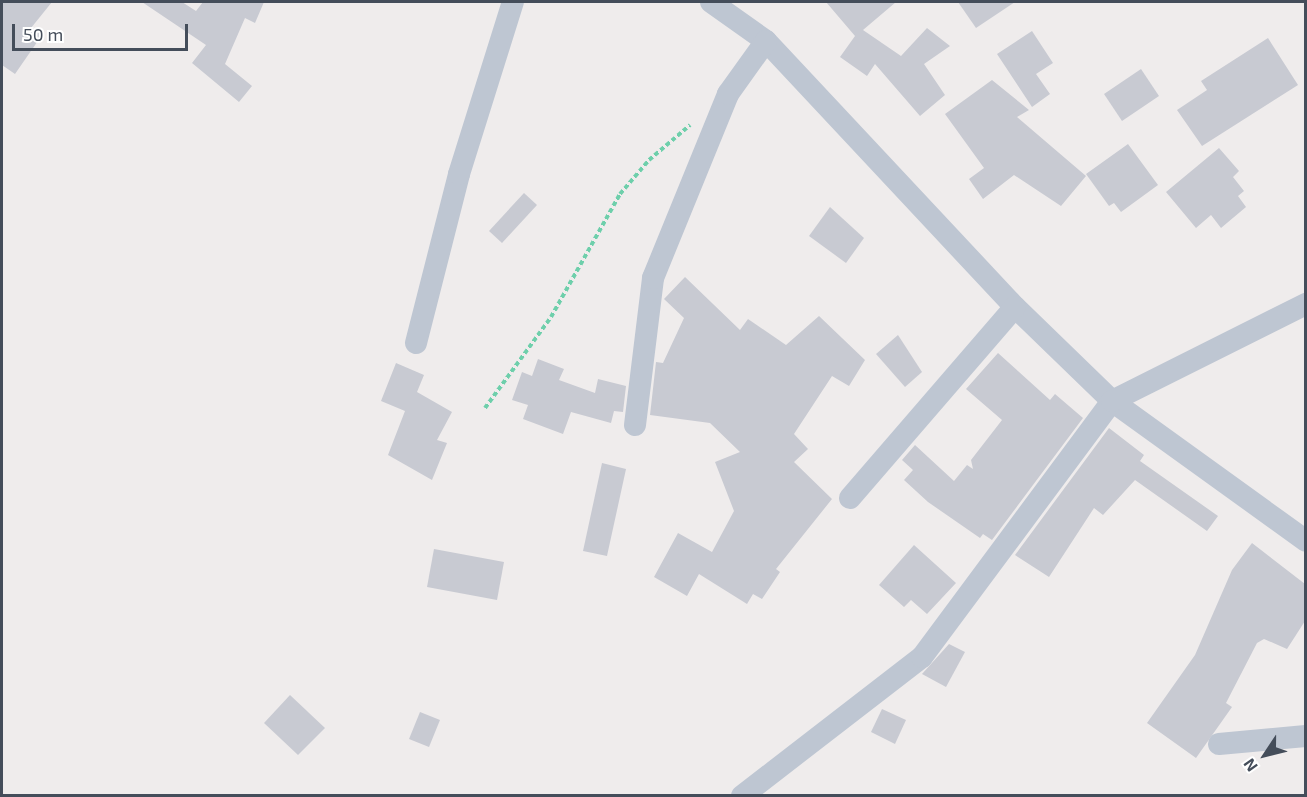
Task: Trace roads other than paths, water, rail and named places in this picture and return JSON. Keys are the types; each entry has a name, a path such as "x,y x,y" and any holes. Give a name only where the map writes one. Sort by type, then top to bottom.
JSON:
{"street":[{"path":"416,343 459,174 513,2"},
{"path":"711,2 766,40 1015,307 1112,400 1305,541"},
{"path":"634,425 653,278 728,94 766,40"},
{"path":"742,795 922,657 1112,400 1305,304"},
{"path":"850,498 1015,307"},
{"path":"1219,744 1305,736"}]}
